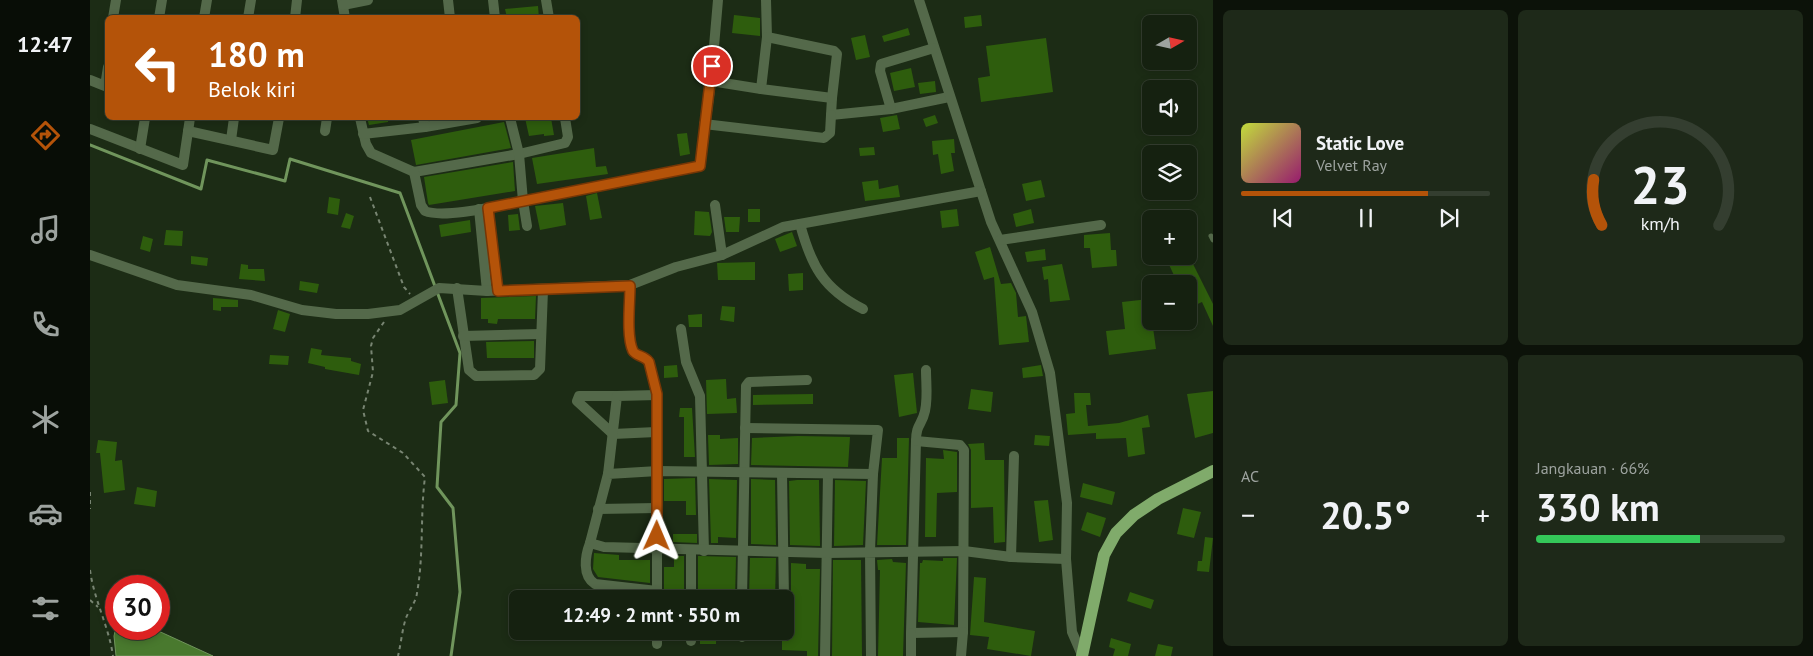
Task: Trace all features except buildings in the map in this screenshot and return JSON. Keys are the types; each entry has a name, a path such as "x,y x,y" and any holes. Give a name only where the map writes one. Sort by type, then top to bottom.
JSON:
{"main road":[{"path":"1082,655 1104,555 1116,533 1134,515 1158,499 1213,471"}],"street":[{"path":"114,15 116,0"},
{"path":"160,15 162,0"},
{"path":"204,15 207,0"},
{"path":"248,15 251,0"},
{"path":"294,15 297,0"},
{"path":"345,15 343,2 368,0"},
{"path":"448,0 450,15"},
{"path":"493,0 495,15"},
{"path":"546,0 548,15"},
{"path":"414,172 421,204 425,211 437,213 483,209 700,166 711,81 718,0"},
{"path":"762,88 767,37 766,0"},
{"path":"919,0 981,191 1000,240 1032,312 1050,373 1067,503 1066,559 1072,632 1082,655"},
{"path":"704,124 824,138 830,133 837,54 834,51 767,37"},
{"path":"891,109 880,71 881,64 885,61 934,48"},
{"path":"90,80 105,86"},
{"path":"711,81 832,98"},
{"path":"831,116 891,109 949,97"},
{"path":"140,149 145,120"},
{"path":"90,130 183,165 190,120"},
{"path":"231,140 234,120"},
{"path":"188,131 273,150 279,120"},
{"path":"325,131 327,120"},
{"path":"360,120 363,134 371,152 414,172 519,154 565,143 568,137 565,120"},
{"path":"363,134 424,122 450,120"},
{"path":"510,120 519,154 527,226"},
{"path":"90,255 177,285 251,296 302,310 336,314 368,314 400,310 439,288 498,291 630,286 676,268 722,255 783,227 981,191"},
{"path":"715,205 722,255"},
{"path":"483,209 498,291"},
{"path":"483,209 487,291"},
{"path":"800,224 806,246 820,276 842,297 863,309"},
{"path":"1000,240 1101,225"},
{"path":"630,286 632,349 634,353 649,362 657,394 657,590"},
{"path":"457,288 469,370 476,376 534,374 540,369 543,290"},
{"path":"681,329 686,362 699,390 704,551"},
{"path":"463,336 541,334"},
{"path":"911,656 916,430 927,403 926,370"},
{"path":"742,590 746,386 749,382 807,380"},
{"path":"656,432 613,434 577,401 579,396 657,394"},
{"path":"617,396 608,474 586,555 587,576 595,584 629,590"},
{"path":"745,428 878,430 873,474 870,552 871,656"},
{"path":"916,441 960,445 964,450 963,632 961,656"},
{"path":"1011,557 1014,456"},
{"path":"608,474 658,471 873,474"},
{"path":"782,473 784,590"},
{"path":"825,656 828,474"},
{"path":"598,509 657,508"},
{"path":"590,544 604,547 657,550 743,552 964,551 1011,557 1066,559"},
{"path":"690,551 691,590"},
{"path":"911,633 963,632"}],"path":[{"path":"370,197 404,287 416,301"},
{"path":"398,656 407,618 417,597 422,550 422,502 425,477 403,453 368,431 363,410 371,380 373,338 385,320 400,310"},
{"path":"90,492 90,510"},
{"path":"90,570 98,607 112,643 113,656"},
{"path":"90,600 98,607"}],"shaded area":[{"path":"170,636 213,656 116,656 114,640 170,640"}],"waterway":[{"path":"90,145 201,189 207,160 285,181 290,159 400,193 460,353 456,405 441,422 437,487 453,508 460,592 451,656"}],"route":[{"path":"657,536 657,394 649,362 646,358 634,353 632,349 630,286 498,291 488,208 700,166 702,162 704,124 712,66"}]}
